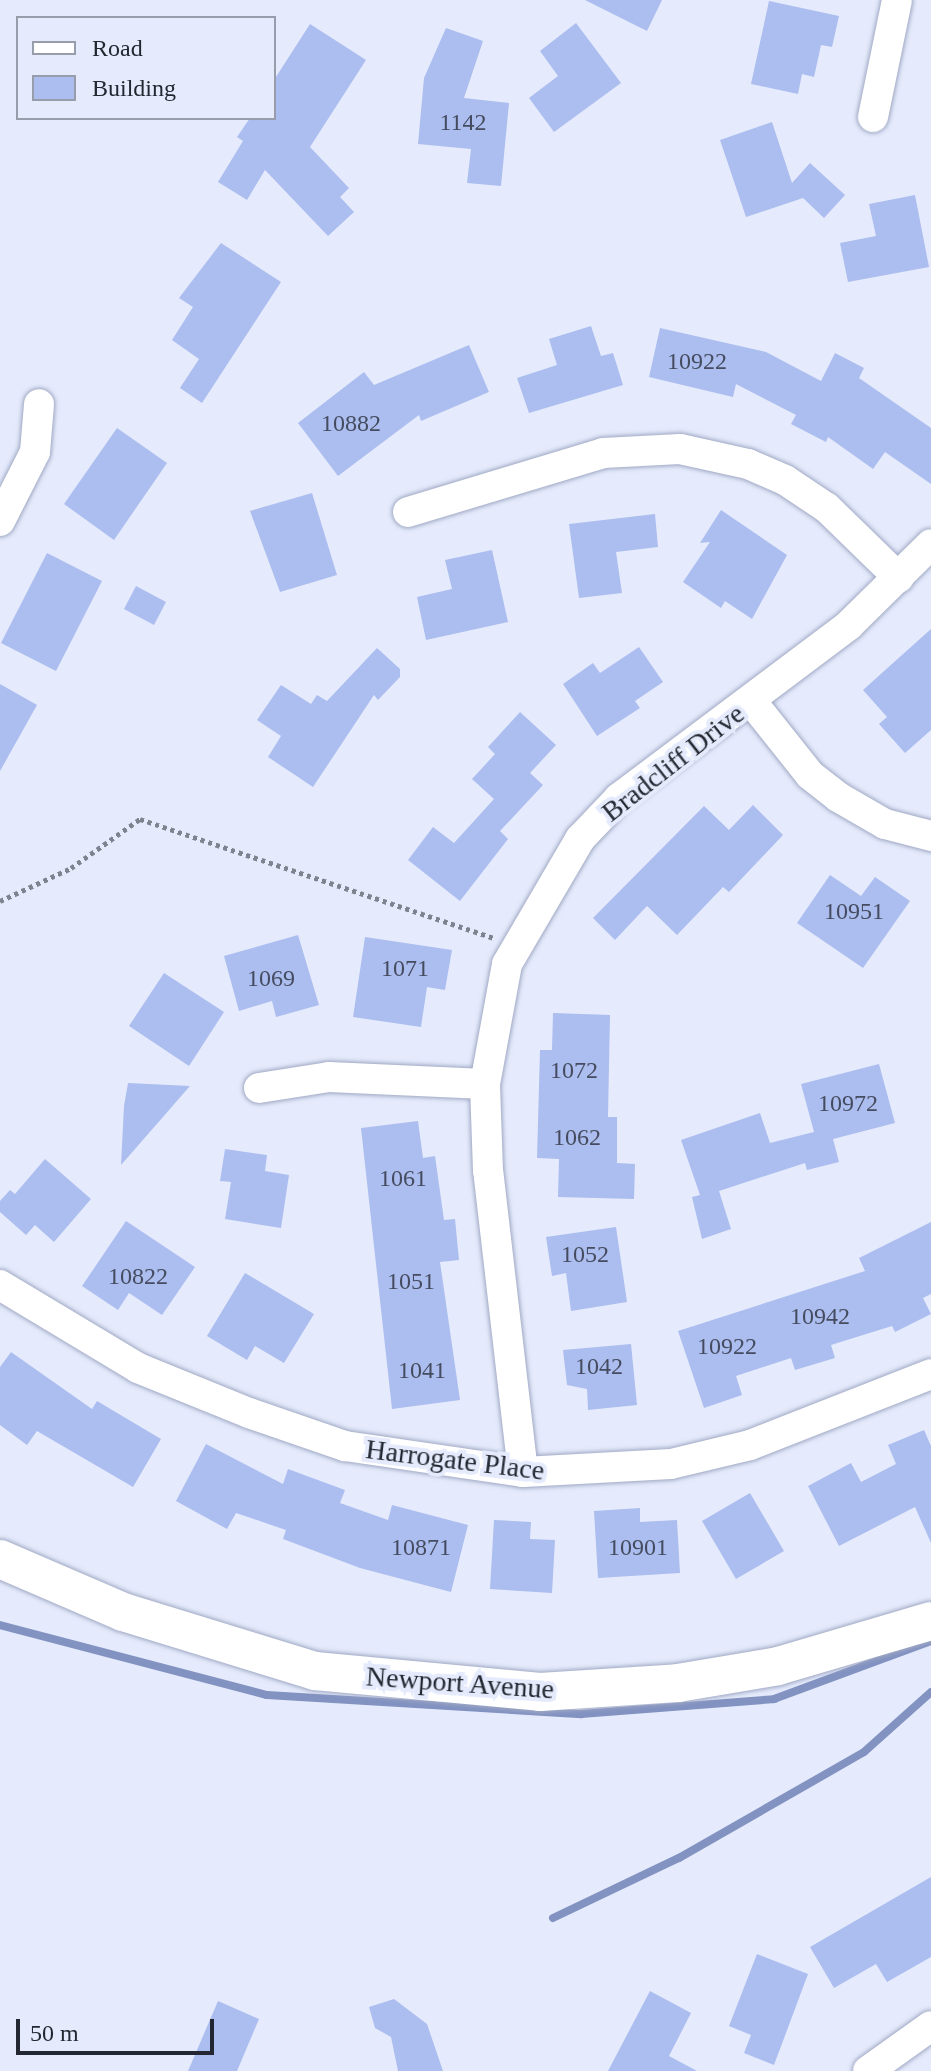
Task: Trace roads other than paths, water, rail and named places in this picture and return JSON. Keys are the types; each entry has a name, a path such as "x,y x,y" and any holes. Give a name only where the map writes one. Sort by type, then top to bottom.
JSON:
{"main road":[{"name":"Newport Avenue","path":"0,1559 123,1612 315,1671 540,1692 678,1683 778,1666 931,1621"}],"street":[{"path":"873,117 897,0"},
{"path":"0,521 35,452 39,404"},
{"path":"408,512 603,453 680,449 748,464 785,480 827,508 899,578"},
{"name":"Bradcliff Drive","path":"523,1472 488,1171 485,1084 493,1024 517,947 580,839 619,798 752,702 899,578 931,544"},
{"path":"752,702 810,775 838,797 885,824 931,836"},
{"path":"259,1088 329,1077 485,1084"},
{"name":"Harrogate Place","path":"0,1285 138,1368 249,1413 345,1446 523,1472 671,1464 750,1445 931,1374"},
{"path":"868,2071 931,2026"}],"waterway":[{"path":"0,1625 267,1695 581,1714 774,1699 931,1641"},
{"path":"553,1918 679,1858 864,1752 931,1692"}]}
